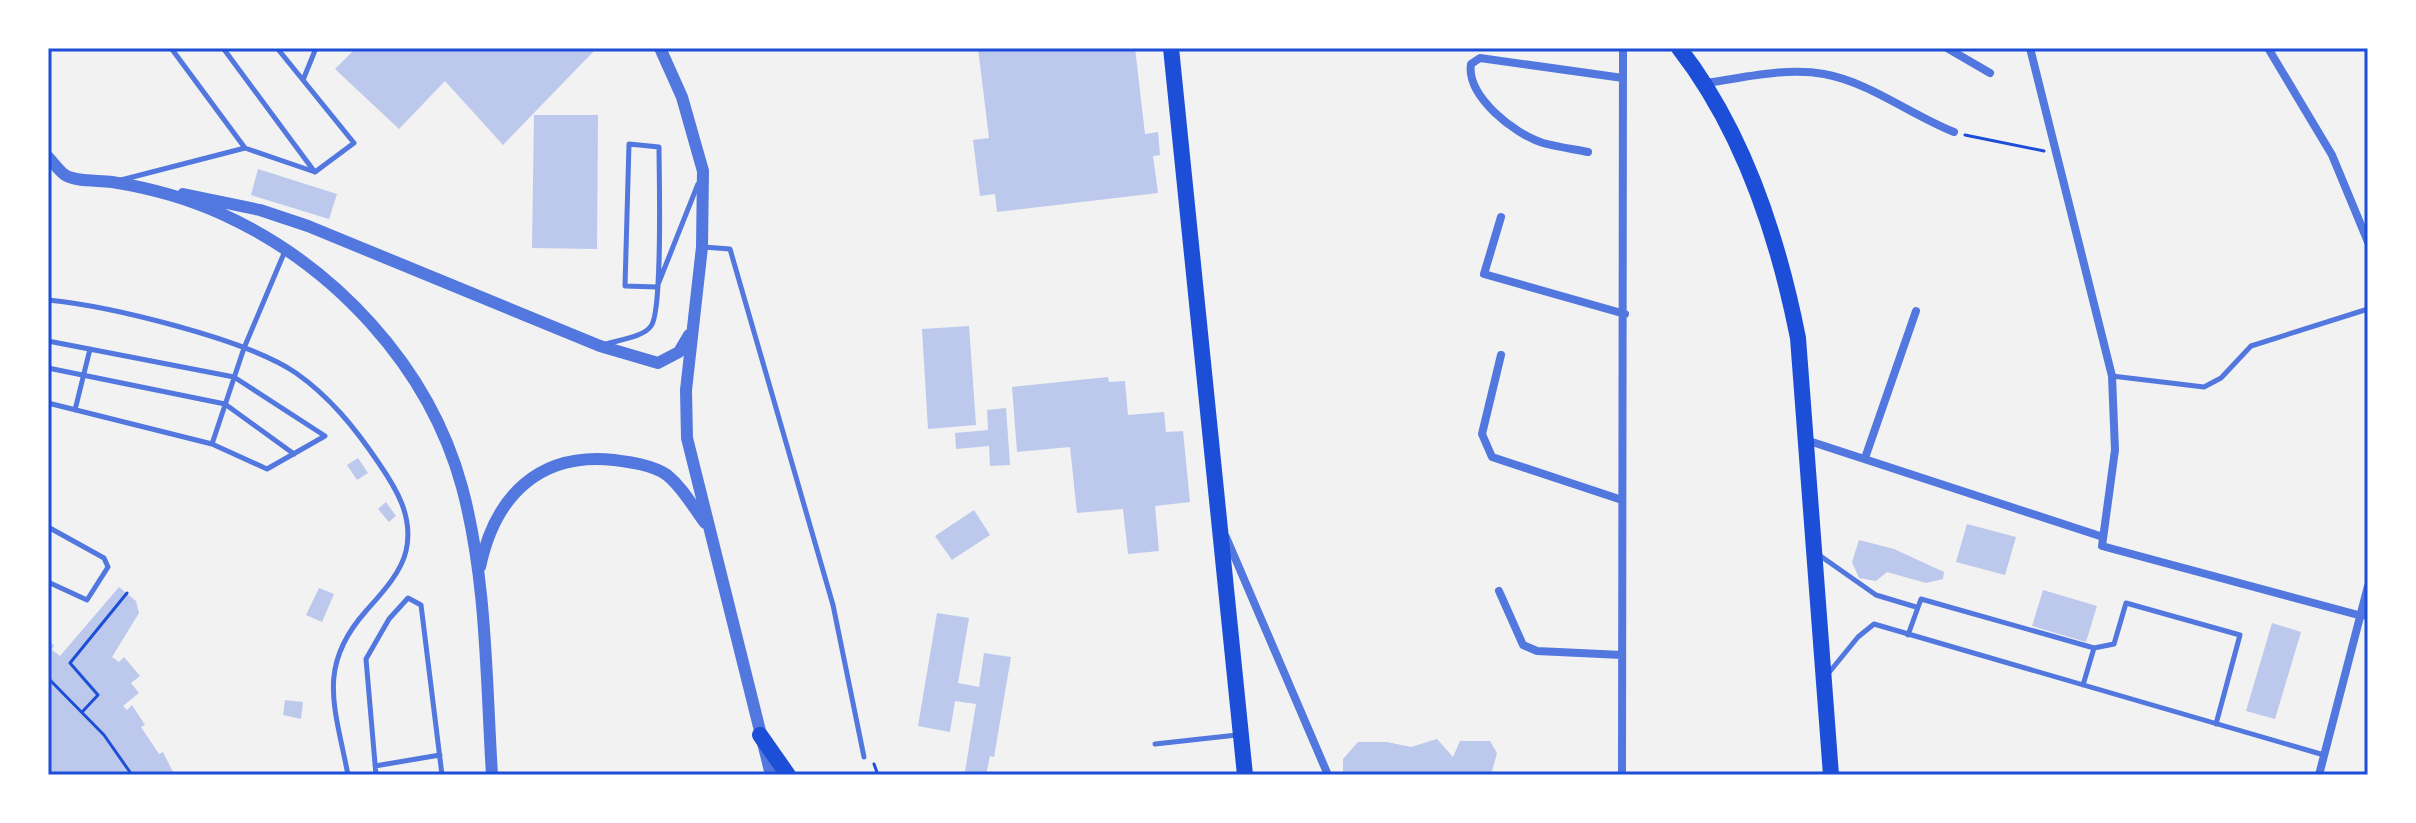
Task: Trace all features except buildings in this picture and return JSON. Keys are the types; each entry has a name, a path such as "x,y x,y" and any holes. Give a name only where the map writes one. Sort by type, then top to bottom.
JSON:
{"main road":[{"path":"1171,48 1245,775"},
{"path":"1679,48 1706,83 1744,164 1778,252 1798,338 1831,775"},
{"path":"760,735 788,775"}],"street":[{"path":"660,48 682,97 703,171 702,247 686,390 687,438 771,775"},
{"path":"1622,775 1623,48"},
{"path":"1947,48 1990,73"},
{"path":"2030,48 2112,376 2115,450 2102,542"},
{"path":"2268,48 2332,155 2368,242"},
{"path":"1588,152 1541,142 1518,129 1477,97 1469,77 1471,64 1480,58 1623,78"},
{"path":"1706,83 1794,72 1824,74 1851,83 1954,132"},
{"path":"48,157 66,176"},
{"path":"48,174 214,199 308,226 600,346 658,363 679,352 692,329"},
{"path":"163,192 235,220 285,249 353,304 408,371 441,429 454,462 479,573 492,775"},
{"path":"1501,217 1484,274 1625,314"},
{"path":"1865,458 1916,311"},
{"path":"1501,355 1482,434 1492,457 1622,500"},
{"path":"1806,440 2102,542 2362,616"},
{"path":"479,573 486,537 510,498 534,476 557,463 589,457 624,461 664,473 707,526"},
{"path":"1220,523 1328,775"},
{"path":"2319,775 2368,586"},
{"path":"1499,591 1523,645 1537,651 1622,655"}],"lane":[{"path":"171,48 245,148"},
{"path":"223,48 315,172"},
{"path":"277,48 354,143 315,172"},
{"path":"303,81 316,48"},
{"path":"600,346 647,331 656,318 657,287 659,147 629,144 625,286 657,287"},
{"path":"112,182 245,148 315,172"},
{"path":"657,287 703,171"},
{"path":"702,247 730,249 833,605 864,757"},
{"path":"212,444 244,348 285,249"},
{"path":"48,300 154,322 244,348 297,374 330,401 366,444 406,513 406,552 394,575 349,630 334,661 333,680 348,775"},
{"path":"2112,376 2204,387 2221,378 2251,346 2368,309"},
{"path":"48,341 234,377 325,436 267,469 212,444 48,403"},
{"path":"75,410 90,349"},
{"path":"48,368 225,404 294,454"},
{"path":"48,527 104,558 108,567 87,600 48,582"},
{"path":"1815,552 1876,595 1916,607"},
{"path":"376,775 366,659 389,619 408,598 421,605 442,775"},
{"path":"1908,635 1921,599 2094,648 2114,644 2126,603 2240,635 2216,724"},
{"path":"1824,679 1858,637 1874,624 2325,755"},
{"path":"2083,685 2094,648"},
{"path":"1155,744 1242,734"},
{"path":"375,766 440,755"}],"path":[{"path":"1954,132 2057,153"},
{"path":"83,711 98,695 70,663 127,593"},
{"path":"48,678 83,711 132,775"}]}
